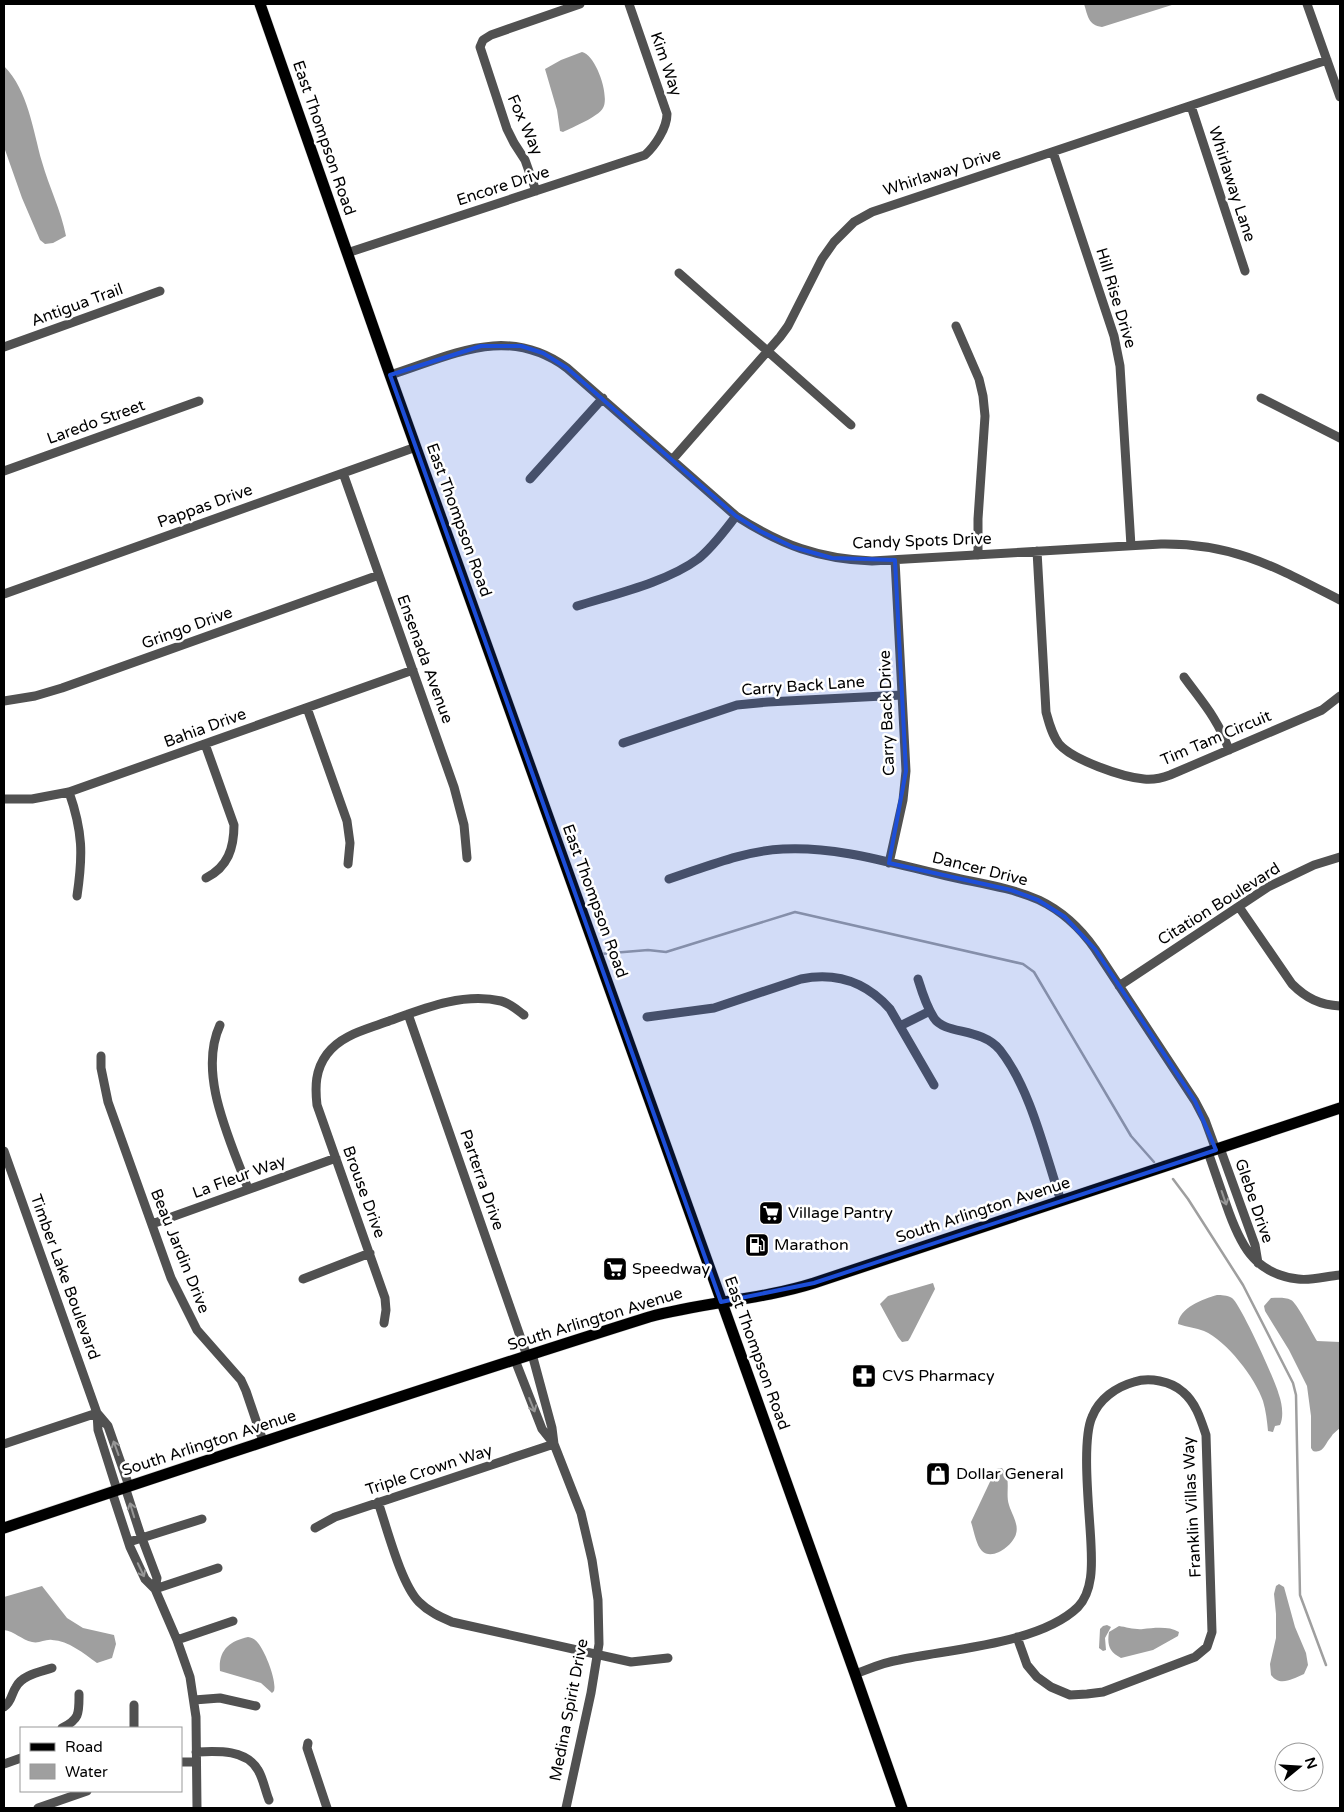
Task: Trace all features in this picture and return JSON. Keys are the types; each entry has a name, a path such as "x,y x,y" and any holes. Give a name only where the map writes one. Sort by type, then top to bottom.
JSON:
{"main road":[{"name":"East Thompson Road","path":"260,4 390,375 902,1808"},
{"name":"South Arlington Avenue","path":"4,1528 263,1441 656,1315 721,1302 764,1296 804,1286 1340,1108"}],"street":[{"name":"Fox Way","path":"536,191 525,160 507,130 480,47 486,37 491,34 580,4"},
{"name":"Kim Way","path":"629,4 667,114 667,119 659,134"},
{"path":"1307,4 1340,97"},
{"name":"Whirlaway Drive","path":"672,460 788,326 822,259 834,242 854,222 883,207 1327,60"},
{"name":"Whirlaway Lane","path":"1191,106 1246,271"},
{"name":"Encore Drive","path":"347,253 645,155 654,145 659,134"},
{"name":"Hill Rise Drive","path":"1053,152 1114,336 1120,366 1131,546"},
{"path":"679,273 851,425"},
{"name":"Antigua Trail","path":"4,347 160,291"},
{"path":"956,326 979,379 985,416 978,518 978,555"},
{"name":"Candy Spots Drive","path":"390,375 481,346 513,345 536,350 558,360 736,516 778,541 812,553 852,560 895,560 1131,546 1199,545 1234,552 1262,561 1340,600"},
{"path":"530,479 603,398"},
{"path":"1260,398 1340,438"},
{"name":"Laredo Street","path":"4,471 199,401"},
{"name":"Pappas Drive","path":"4,594 416,447"},
{"name":"Ensenada Avenue","path":"343,473 459,802 464,825 467,858"},
{"path":"577,606 663,578 681,570 708,551 736,516"},
{"name":"Tim Tam Circuit","path":"1037,551 1046,712 1050,728 1058,743 1067,752 1082,760 1129,777 1146,779 1170,775 1322,710 1340,696"},
{"name":"Carry Back Drive","path":"889,863 903,800 906,771 895,560"},
{"name":"Gringo Drive","path":"4,701 35,696 62,688 379,576"},
{"name":"Bahia Drive","path":"4,799 32,799 69,792 413,670"},
{"path":"1184,677 1210,709 1224,734 1229,750"},
{"name":"Carry Back Lane","path":"623,743 738,706 768,702 902,695"},
{"path":"307,708 347,823 350,842 348,864"},
{"path":"205,744 234,825 233,846 227,858 220,868 206,878"},
{"path":"69,792 81,838 82,858 77,896"},
{"name":"Dancer Drive","path":"669,879 740,856 781,849 822,850 1010,890 1048,905 1065,917 1083,934 1119,986 1195,1101 1205,1120 1215,1150"},
{"name":"Citation Boulevard","path":"1119,986 1268,888 1294,874 1340,856"},
{"path":"1239,907 1292,984 1301,993 1314,1001 1326,1005 1340,1006"},
{"path":"647,1017 714,1008 801,980 829,977 858,984 876,994 890,1009 934,1085"},
{"path":"918,979 924,999 934,1020 946,1027 980,1035 990,1040 1000,1050 1016,1075 1027,1098 1062,1201"},
{"path":"408,1014 443,1004 483,1000 507,1003 524,1015"},
{"path":"900,1026 930,1011"},
{"name":"Brouse Drive","path":"384,1323 385,1298 317,1105 315,1084 318,1071 325,1056 344,1038 408,1014"},
{"name":"Parterra Drive","path":"408,1014 529,1355"},
{"path":"220,1025 212,1056 215,1092 248,1189"},
{"name":"Beau Jardin Drive","path":"101,1056 105,1093 171,1278 195,1327 205,1341 237,1375 244,1386 263,1441"},
{"name":"Glebe Drive","path":"1215,1150 1233,1224 1246,1249 1258,1264 1278,1275 1300,1280 1340,1275"},
{"name":"Glebe Drive","path":"1215,1150 1255,1245 1258,1264"},
{"name":"Timber Lake Boulevard","path":"4,1151 97,1413 108,1426 121,1489 129,1542 145,1579 155,1589"},
{"name":"La Fleur Way","path":"152,1224 336,1158"},
{"path":"303,1278 370,1253"},
{"name":"Medina Spirit Drive","path":"529,1355 550,1420 554,1444 580,1513 592,1560 598,1600 597,1654 591,1693 566,1808"},
{"name":"Medina Spirit Drive","path":"515,1360 542,1429 554,1444"},
{"name":"Franklin Villas Way","path":"1140,1380 1163,1381 1183,1392 1200,1414 1206,1435 1212,1632 1207,1647 1195,1657 1180,1664 1103,1692 1070,1695 1051,1687 1032,1671 1027,1665 1017,1637 1067,1617 1080,1605 1088,1588 1092,1567 1087,1441 1091,1418 1102,1401 1120,1386 1140,1380"},
{"path":"4,1444 97,1413"},
{"name":"Triple Crown Way","path":"316,1528 335,1517 554,1444"},
{"name":"Timber Lake Boulevard","path":"121,1489 157,1578 155,1589"},
{"path":"378,1502 405,1582 418,1601 434,1614 452,1622 631,1662 668,1658"},
{"path":"129,1542 202,1518"},
{"path":"197,1808 194,1700 190,1677 177,1640 155,1589 218,1568"},
{"path":"177,1640 233,1621"},
{"path":"855,1674 897,1660 974,1647 1017,1637"},
{"path":"4,1707 9,1703 16,1686 23,1679 52,1668"},
{"path":"64,1727 71,1724 78,1716 79,1694"},
{"path":"194,1700 220,1698 256,1706"},
{"path":"134,1705 134,1727"},
{"path":"308,1743 307,1748 327,1808"},
{"path":"196,1752 224,1752 250,1760 259,1771 269,1800"},
{"path":"4,1764 20,1758"},
{"path":"182,1762 196,1762"},
{"path":"38,1808 84,1792"}],"highlighted area":[{"path":"481,346 521,346 543,353 567,368 736,516 760,531 793,547 832,558 895,560 906,771 889,863 1011,890 1038,900 1065,917 1095,949 1195,1101 1216,1150 814,1283 721,1302 390,375"}],"water":[{"path":"1084,4 1175,4 1102,27 1091,22"},
{"path":"582,52 592,60 597,68 603,86 605,102 603,108 596,115 563,132 560,131 557,110 545,69"},
{"path":"4,66 19,87 29,111 42,162 64,226 66,236 53,243 45,244 40,240 22,198 4,147"},
{"path":"933,1283 935,1289 910,1338 908,1341 902,1342 880,1304 888,1296"},
{"path":"1217,1295 1230,1297 1236,1303 1250,1327 1272,1375 1282,1406 1280,1425 1275,1426 1273,1432 1268,1431 1265,1408 1259,1392 1239,1361 1213,1336 1204,1331 1178,1324 1179,1318 1187,1309"},
{"path":"1271,1298 1286,1298 1294,1302 1317,1341 1340,1342 1340,1428 1324,1447 1317,1452 1311,1448 1311,1416 1307,1386 1289,1350 1265,1311 1264,1306"},
{"path":"1002,1468 1007,1478 1008,1502 1017,1530 1007,1547 997,1553 986,1554 978,1545 971,1522 996,1469"},
{"path":"1279,1584 1284,1587 1295,1627 1306,1653 1308,1665 1304,1674 1286,1681 1278,1681 1271,1675 1270,1664 1276,1638 1274,1594 1276,1586"},
{"path":"42,1586 67,1618 83,1628 114,1635 116,1644 112,1658 97,1663 76,1648 64,1643 49,1640 32,1642 4,1630 4,1597"},
{"path":"1107,1625 1111,1627 1105,1638 1106,1650 1103,1651 1099,1648 1100,1629"},
{"path":"1119,1626 1137,1629 1166,1628 1179,1632 1178,1636 1153,1650 1121,1658 1111,1651 1108,1641 1109,1632"},
{"path":"248,1637 257,1642 267,1659 274,1680 274,1691 272,1693 261,1683 220,1671 221,1658 226,1648 235,1641"}],"waterway":[{"path":"600,954 648,950 666,952 795,912 1023,964 1034,972 1131,1136 1154,1162"},
{"path":"1173,1179 1243,1285 1293,1383 1296,1395 1300,1595 1326,1665"}],"place":[{"name":"Village Pantry","path":"771,1213"},
{"name":"Marathon","path":"757,1245"},
{"name":"Speedway","path":"615,1269"},
{"name":"CVS Pharmacy","path":"864,1376"},
{"name":"Dollar General","path":"938,1474"}]}
